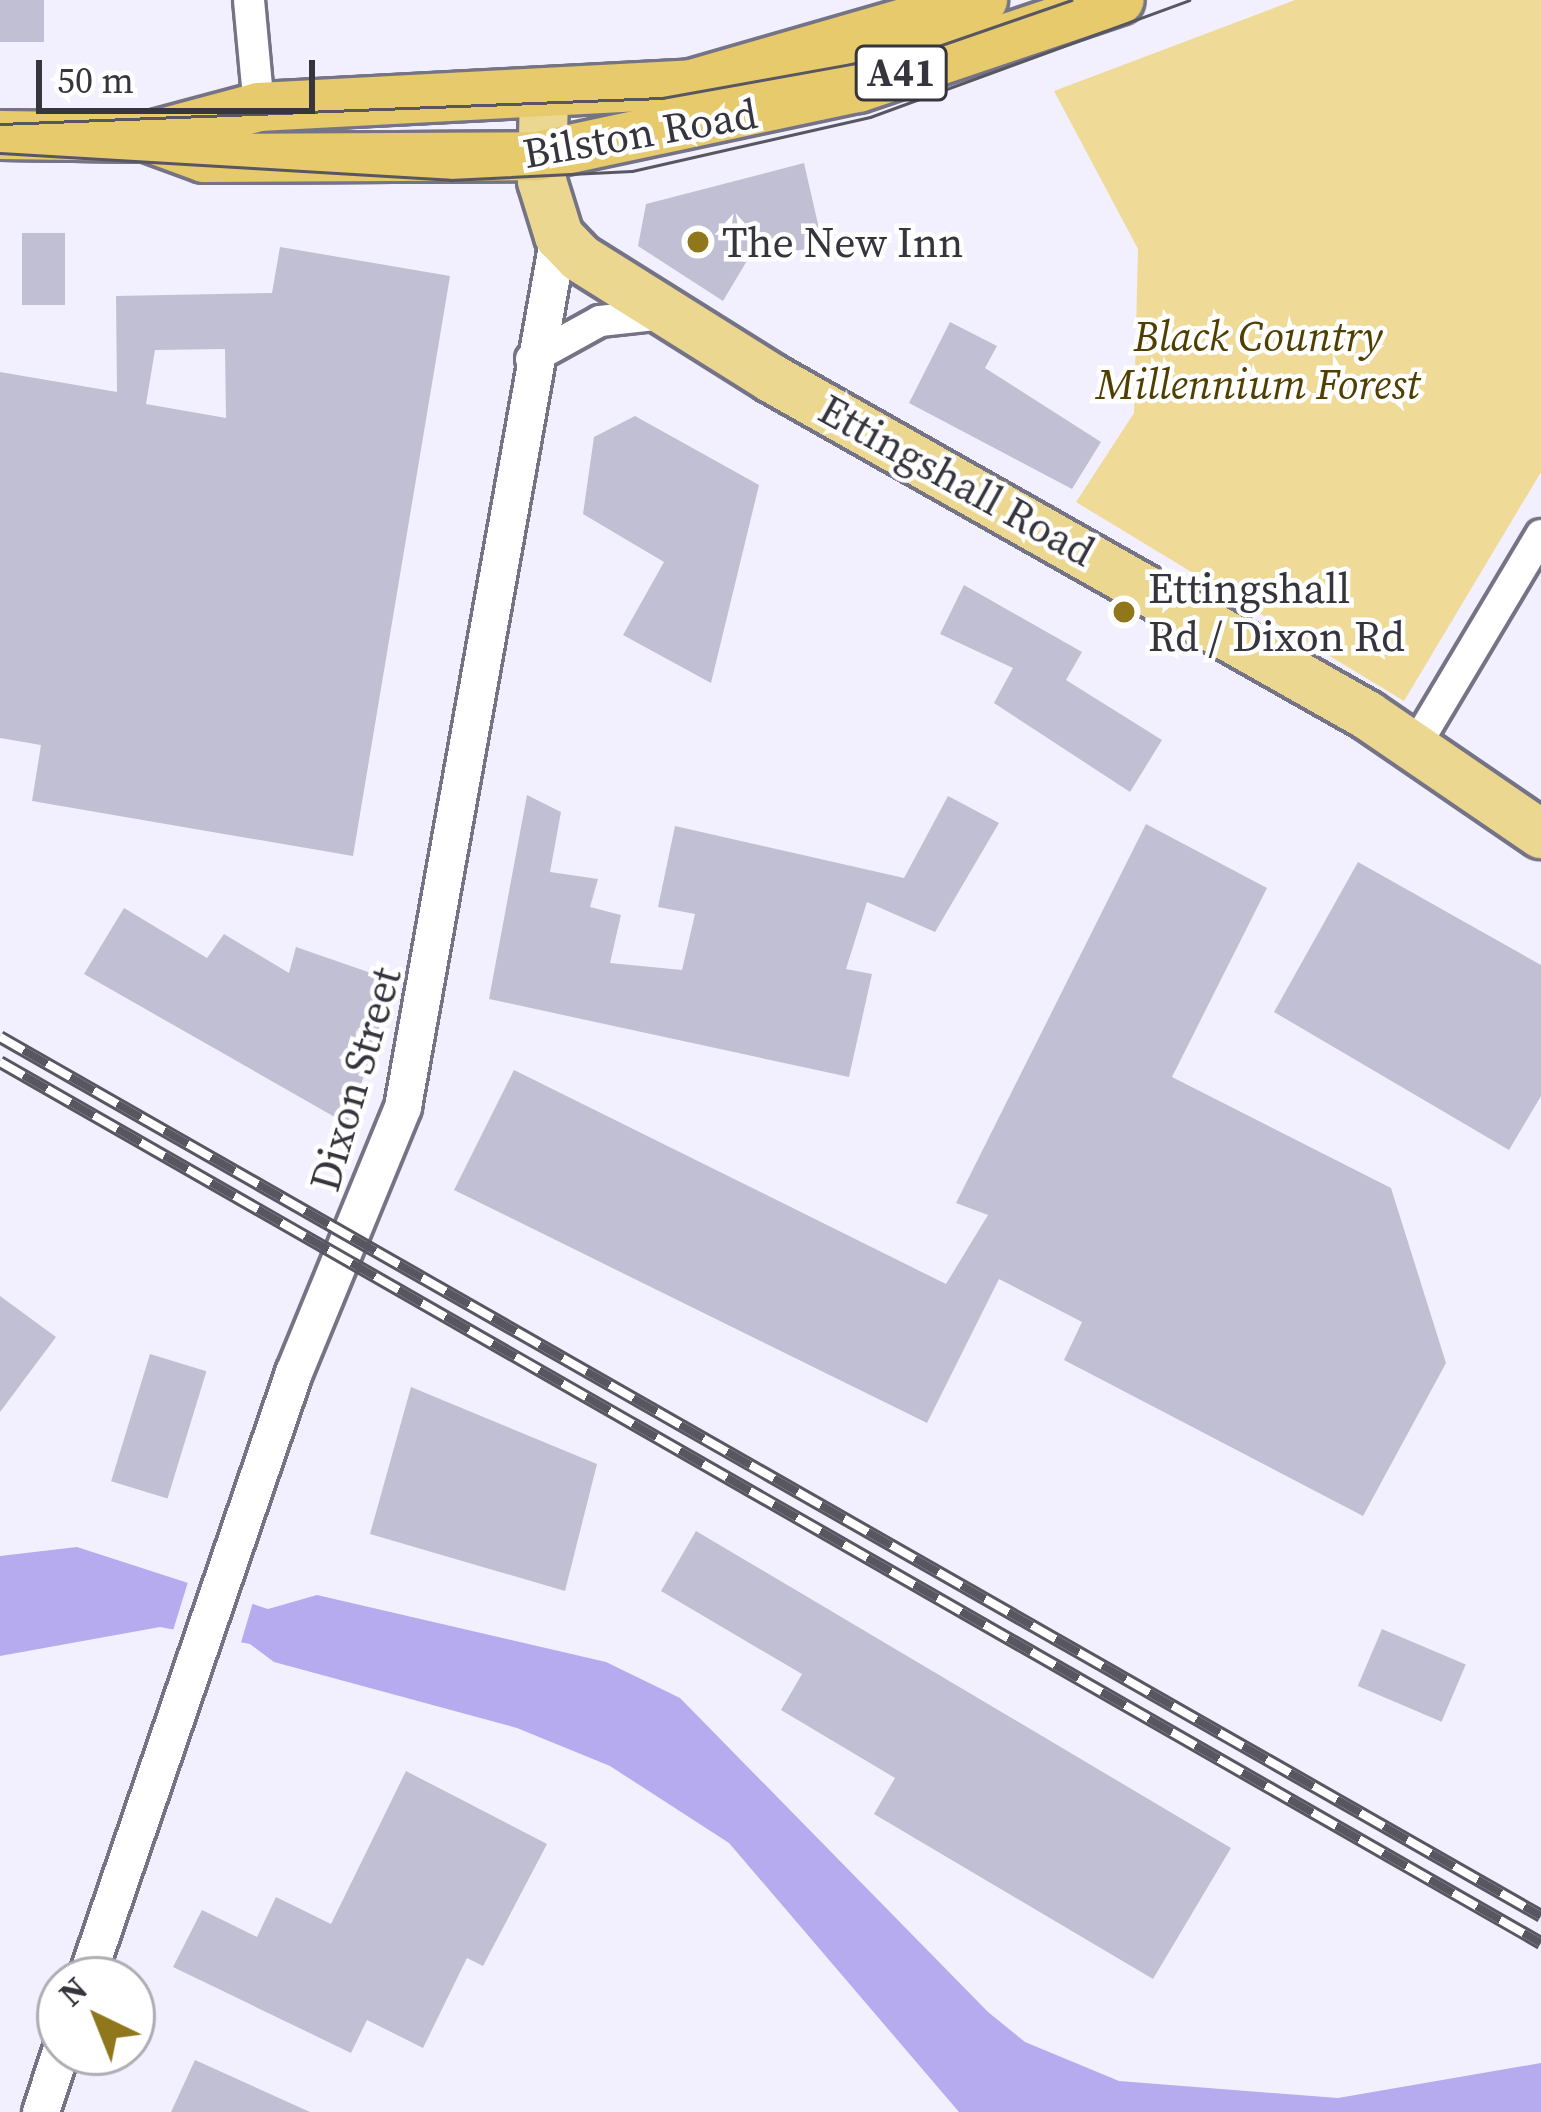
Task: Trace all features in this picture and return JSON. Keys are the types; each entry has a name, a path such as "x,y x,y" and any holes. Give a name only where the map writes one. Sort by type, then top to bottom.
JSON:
{"highway":[{"name":"Bilston Road","path":"0,135 147,137 259,107 544,93 747,72 983,0"},
{"name":"Bilston Road","path":"147,137 204,158 537,156 857,88 1120,0"}],"main road":[{"path":"544,93 537,156 559,236"},
{"name":"Ettingshall Road","path":"559,236 664,314 1414,748 1541,834"}],"street":[{"path":"249,0 259,107"},
{"name":"Dixon Street","path":"95,1956 229,1568 416,1057 531,359 559,236"},
{"path":"531,359 600,321 664,314"},
{"path":"1414,748 1541,535"},
{"path":"41,2112 54,2076"}],"green space":[{"name":"Black Country Millennium Forest","path":"1295,0 1541,0 1541,472 1404,701 1076,502 1134,413 1138,249 1054,91"}],"shaded area":[{"path":"77,1547 268,1609 317,1595 606,1662 680,1698 988,2012 1025,2042 1119,2081 1338,2098 1541,2063 1541,2112 959,2112 729,1843 610,1766 517,1728 274,1662 250,1644 160,1627 0,1656 0,1556"}],"pier":[{"path":"188,1582 254,1599 239,1649 171,1637"}],"building":[{"path":"0,0 44,0 44,42 0,42"},
{"path":"804,163 823,246 748,259 723,301 638,246 646,204"},
{"path":"22,233 65,233 65,305 22,305"},
{"path":"280,247 450,276 353,856 32,801 41,745 0,738 0,372 117,392 116,296 272,293","holes":["225,349 226,418 146,404 155,350"]},
{"path":"950,322 997,346 985,368 1101,442 1072,489 909,403"},
{"path":"635,416 759,485 711,683 623,635 664,562 583,514 594,437"},
{"path":"964,585 1082,652 1066,680 1162,740 1130,792 994,703 1013,668 940,634"},
{"path":"527,795 561,812 550,872 598,879 590,907 621,915 610,963 682,970 695,914 658,907 675,826 904,878 948,796 999,823 935,932 867,902 846,969 872,974 849,1077 489,999"},
{"path":"1146,824 1267,888 1172,1077 1391,1188 1446,1363 1363,1516 1064,1360 1082,1322 999,1279 927,1423 454,1190 514,1070 946,1284 988,1215 956,1203"},
{"path":"1358,862 1541,965 1541,1096 1509,1150 1274,1012"},
{"path":"124,908 207,958 224,934 289,973 296,947 397,982 347,1124 84,974"},
{"path":"0,1296 56,1337 0,1412"},
{"path":"150,1354 206,1371 168,1498 111,1481"},
{"path":"411,1387 597,1464 565,1591 370,1534"},
{"path":"696,1531 1231,1848 1153,1979 874,1814 895,1778 781,1710 802,1674 661,1591"},
{"path":"1382,1629 1466,1665 1442,1722 1358,1686"},
{"path":"406,1771 547,1844 483,1966 467,1958 423,2048 367,2020 351,2053 173,1967 202,1910 257,1937 276,1897 331,1924"},
{"path":"195,2060 310,2112 171,2112"}],"tram line":[{"path":"0,124 662,98 924,51 1071,0"},
{"path":"0,153 450,180 632,171 870,117 1189,0"}],"railway":[{"path":"0,1037 1541,1916"},
{"path":"0,1062 1541,1943"}],"place":[{"name":"The New Inn","path":"698,242"},
{"name":"Ettingshall Rd / Dixon Rd","path":"1124,612"}]}
